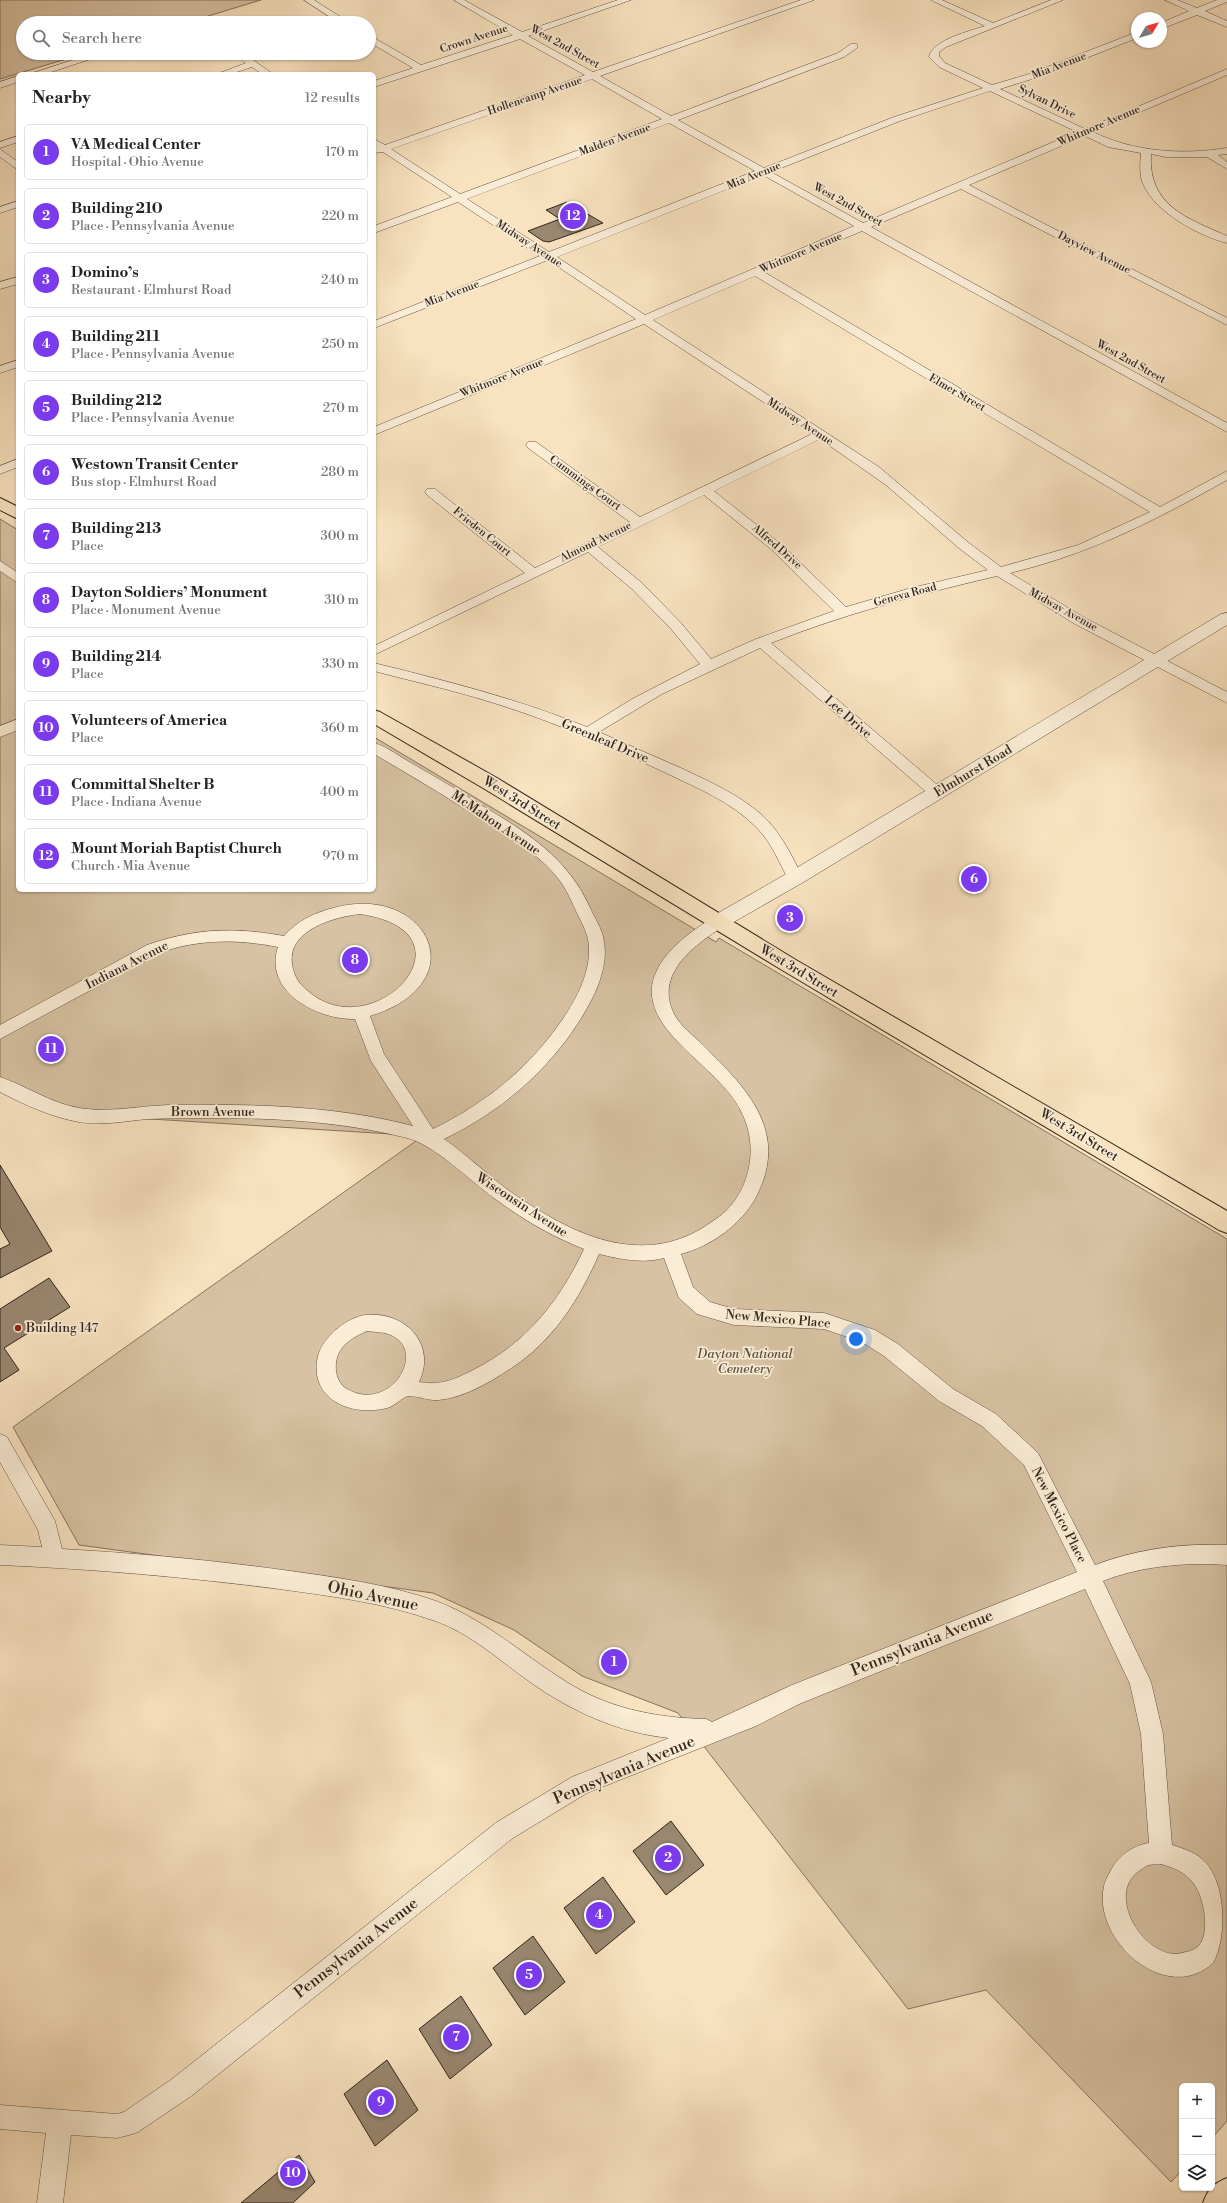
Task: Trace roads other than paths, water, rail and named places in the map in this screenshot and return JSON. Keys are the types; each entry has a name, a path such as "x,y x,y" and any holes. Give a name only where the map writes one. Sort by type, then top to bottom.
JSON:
{"main road":[{"path":"0,503 16,513"},
{"name":"West 3rd Street","path":"376,717 477,775 718,922 1227,1223"},
{"path":"1219,2203 1227,2194"}],"street":[{"path":"308,0 334,16"},
{"name":"West 2nd Street","path":"458,0 862,227 1227,428"},
{"name":"Crown Avenue","path":"376,83 521,36 613,2 627,0"},
{"name":"Hollencamp Avenue","path":"377,148 593,76 810,0"},
{"path":"935,0 993,26 1059,0"},
{"path":"1170,0 1227,24"},
{"path":"1167,24 1225,0"},
{"name":"Sylvan Drive","path":"993,26 943,45 934,54 935,59 942,65 991,89 1083,133 1112,145 1146,152 1175,155 1209,154 1227,151"},
{"name":"Mia Avenue","path":"376,324 926,108 1044,72 1131,37"},
{"path":"376,42 421,69"},
{"name":"Malden Avenue","path":"376,229 842,55 854,46"},
{"path":"42,72 81,60"},
{"path":"247,60 265,72"},
{"path":"228,72 253,64"},
{"name":"Whitmore Avenue","path":"376,430 756,272 1227,72"},
{"path":"0,85 16,80"},
{"path":"0,145 16,140"},
{"name":"Midway Avenue","path":"377,148 459,198 888,480 966,549 998,572 1058,608 1227,698"},
{"path":"0,152 16,165"},
{"path":"1146,152 1144,175 1147,185 1159,201 1184,219 1227,240"},
{"path":"1209,154 1227,166"},
{"name":"Dayview Avenue","path":"961,185 1227,322"},
{"path":"0,210 16,205"},
{"name":"Elmer Street","path":"756,272 888,352 1160,512"},
{"path":"0,286 16,281"},
{"path":"0,370 16,364"},
{"name":"Almond Avenue","path":"376,650 819,435"},
{"name":"Cummings Court","path":"532,445 638,522"},
{"path":"0,470 16,464"},
{"name":"Geneva Road","path":"589,733 647,696 708,664 761,642 843,612 911,592 998,572 1081,548 1120,532 1160,512 1227,475"},
{"name":"Alfred Drive","path":"705,490 772,541 811,578 843,612"},
{"name":"Frieden Court","path":"431,492 533,573"},
{"path":"588,546 647,596 676,626 708,664"},
{"path":"0,565 16,577"},
{"name":"Elmhurst Road","path":"718,922 795,878 1227,618"},
{"name":"Lee Drive","path":"761,642 936,792"},
{"name":"Greenleaf Drive","path":"376,667 409,674 504,702 589,733 683,775 745,810 762,824 775,840 795,878"},
{"path":"0,732 16,725"},
{"name":"McMahon Avenue","path":"376,749 491,817 546,856 568,880 577,894 591,925 597,944 597,960 579,1006 541,1061 524,1078 496,1101 453,1128 430,1138"},
{"path":"360,908 382,910 393,914 412,927 421,938 425,951 425,961 419,975 410,988 395,999 374,1010 361,1013 348,1013 328,1009 300,995 290,982 284,967 283,956 288,943 296,933 312,922 343,910 360,908"},
{"name":"Wisconsin Avenue","path":"361,1013 366,1030 377,1056 430,1138 474,1174 542,1220 572,1237 594,1246 625,1252 671,1252 686,1247 730,1218 746,1199 758,1170 760,1154 758,1134 752,1116 743,1098 672,1023 661,1002 660,986 668,964 702,932 718,922"},
{"name":"Indiana Avenue","path":"0,1033 153,949 176,941 206,935 232,934 288,943"},
{"name":"Brown Avenue","path":"0,1084 41,1103 71,1114 104,1115 158,1112 303,1114 342,1118 414,1132 430,1138"},
{"path":"405,1387 415,1370 416,1355 412,1342 397,1328 377,1323 355,1326 337,1338 328,1352 326,1369 332,1386 341,1395 353,1401 366,1403 380,1401 394,1396 405,1387 435,1392 452,1388 482,1375 512,1357 528,1345 550,1322 577,1282 594,1246"},
{"name":"New Mexico Place","path":"671,1252 686,1292 704,1308 734,1317 810,1319 852,1329 891,1350 946,1395 989,1420 1030,1459 1056,1506 1140,1682 1152,1734 1161,1853"},
{"path":"0,1443 48,1528 54,1558"},
{"name":"Pennsylvania Avenue","path":"0,2117 60,2123 117,2126 129,2123 180,2088 498,1835 523,1818 580,1786 748,1718 792,1696 1090,1577 1144,1559 1211,1554 1227,1555"},
{"name":"Ohio Avenue","path":"0,1555 195,1568 320,1585 420,1606 474,1629 551,1684 588,1704 614,1714 666,1728 716,1730"},
{"path":"1161,1853 1183,1860 1193,1866 1207,1879 1216,1896 1221,1914 1220,1931 1214,1947 1204,1958 1189,1965 1171,1966 1152,1960 1135,1948 1122,1932 1115,1913 1114,1894 1118,1877 1129,1863 1143,1855 1161,1853"},
{"path":"50,2203 60,2123"}],"place":[{"name":"Mount Moriah Baptist Church","path":"573,216"},
{"name":"Westown Transit Center","path":"974,879"},
{"name":"Domino’s","path":"790,918"},
{"name":"Dayton Soldiers’ Monument","path":"355,960"},
{"name":"Committal Shelter B","path":"51,1049"},
{"name":"Building 147","path":"18,1328"},
{"name":"VA Medical Center","path":"614,1662"},
{"name":"Building 210","path":"668,1858"},
{"name":"Building 211","path":"599,1915"},
{"name":"Building 212","path":"529,1975"},
{"name":"Building 213","path":"456,2037"},
{"name":"Building 214","path":"381,2102"},
{"name":"Volunteers of America","path":"293,2173"}],"park label":[{"name":"Dayton National Cemetery","path":"745,1362"}]}
